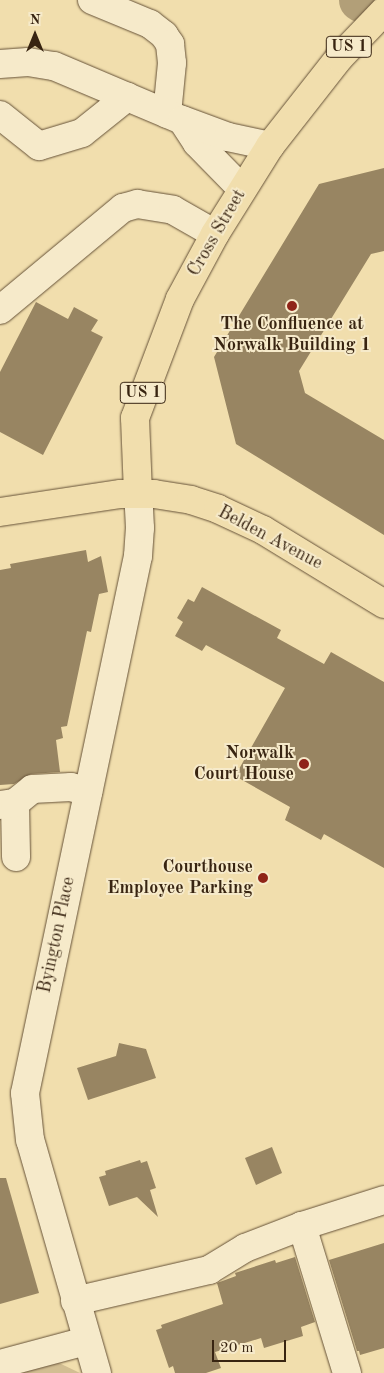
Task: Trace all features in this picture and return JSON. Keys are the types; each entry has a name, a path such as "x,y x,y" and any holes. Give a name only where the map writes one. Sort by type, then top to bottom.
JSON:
{"main road":[{"name":"Cross Street","path":"138,493 134,437 138,408 180,299 215,234 270,146 316,84 384,11"},
{"name":"Belden Avenue","path":"0,512 103,496 138,493 191,500 234,516 287,544 384,604"}],"street":[{"path":"92,0 150,24 164,35 170,44 174,117 242,189"},
{"path":"0,64 28,62 54,66 174,117 228,136 270,146"},
{"path":"0,115 39,146 82,133 127,97"},
{"path":"0,310 123,208 137,204 173,210 215,234"},
{"name":"Byington Place","path":"97,1373 86,1341 30,1140 25,1093 138,556 140,528 138,493"},
{"path":"16,857 8,804 32,789 72,787 88,792"},
{"path":"75,1301 209,1270 246,1248 302,1226 384,1200"},
{"path":"302,1226 348,1373"},
{"path":"0,1364 86,1341"}],"shaded area":[{"path":"57,1362 80,1373 17,1373"}],"building":[{"name":"The Confluence at Norwalk Building 1","path":"384,168 384,251 371,254 299,371 305,393 384,440 384,535 236,444 214,357 319,184"},
{"path":"36,302 68,319 74,307 98,320 91,331 103,337 43,455 0,432 0,372"},
{"path":"86,550 88,562 101,556 108,592 99,594 91,632 87,631 67,726 61,727 63,738 56,740 60,772 31,774 14,784 0,785 0,570 11,568 10,564"},
{"name":"Norwalk Court House","path":"202,587 281,630 277,638 324,664 331,652 384,682 384,868 324,834 321,840 285,820 290,807 235,776 285,688 206,645 202,651 175,636 183,622 177,618 188,599 194,602"},
{"path":"119,1043 146,1049 156,1078 88,1100 77,1068 116,1056"},
{"path":"272,1147 282,1173 256,1185 245,1158"},
{"path":"140,1160 141,1163 147,1161 156,1188 150,1190 158,1217 137,1197 109,1206 99,1177 106,1175 105,1171"},
{"path":"0,1178 6,1178 39,1293 0,1304"},
{"path":"384,1243 384,1348 360,1355 359,1351 357,1351 329,1260"},
{"path":"295,1257 315,1322 301,1327 303,1336 264,1348 261,1338 215,1352 221,1368 206,1373 175,1373 173,1366 169,1368 156,1330 162,1328 161,1325 223,1304 217,1283 236,1276 235,1273 275,1260 276,1263"}],"waterway":[{"path":"361,0 384,11"}],"place":[{"name":"The Confluence at Norwalk Building 1","path":"292,306"},
{"name":"Norwalk Court House","path":"304,764"},
{"name":"Courthouse Employee Parking","path":"263,878"}]}
